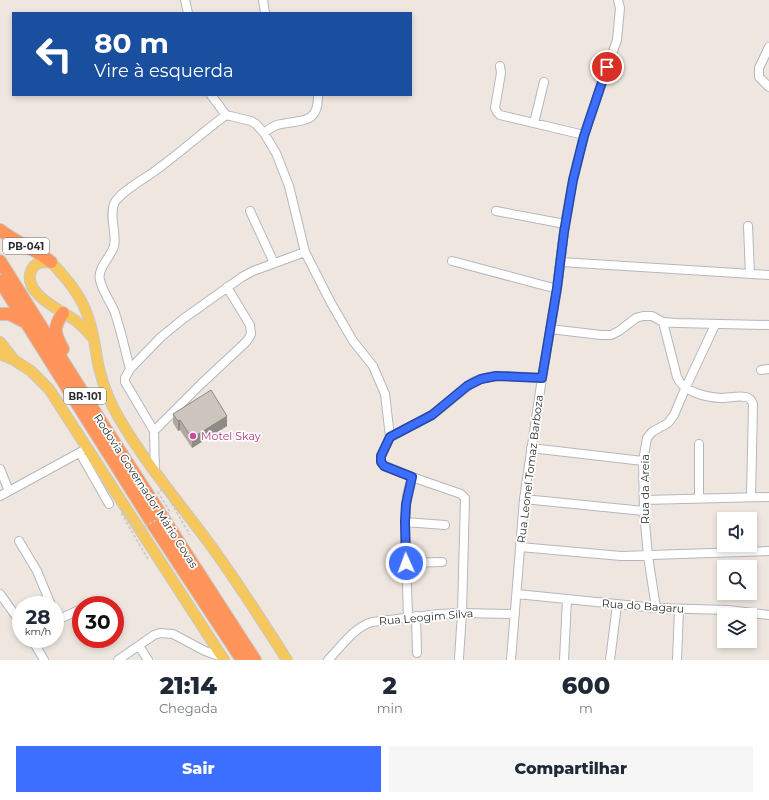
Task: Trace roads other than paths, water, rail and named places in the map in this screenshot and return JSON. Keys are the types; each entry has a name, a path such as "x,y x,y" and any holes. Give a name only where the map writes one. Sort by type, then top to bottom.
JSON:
{"highway":[{"name":"PB-041","path":"0,230 18,242 36,251 51,262"},
{"name":"Rodovia Governador Mário Covas","path":"0,261 255,660"},
{"name":"Rodovia Governador Mário Covas","path":"0,281 154,526 242,660"},
{"path":"0,314 14,316 27,323"},
{"path":"63,314 56,325 56,335 87,399"}],"main road":[{"path":"51,262 41,262 31,270 30,279 35,291 39,296 63,314 75,320 93,338"},
{"name":"PB-041","path":"51,262 65,277 81,300 87,314 99,369 109,398 130,436 220,559 287,660"},
{"path":"0,342 14,360"},
{"path":"0,354 14,360 31,371 49,389 84,450 223,659"}],"street":[{"path":"185,0 188,12"},
{"path":"263,0 265,12"},
{"name":"Rua Leonel Tomaz Barboza","path":"511,660 524,499 561,262 565,224 573,180 584,136 617,40 620,8 618,0"},
{"path":"769,47 759,68 759,77 769,87"},
{"path":"500,66 501,73 495,108 496,112 500,115 584,136"},
{"path":"534,123 544,82"},
{"path":"212,96 226,115 251,121 256,124 264,133 276,153 289,186 305,252 354,341 373,366 385,394 390,437 381,456 381,462 384,466 461,494 465,498 462,613 459,658"},
{"path":"264,133 276,125 306,121 314,114 318,104 318,96"},
{"path":"130,369 117,318 112,304 101,285 99,276 115,242 113,214 114,203 128,190 158,169 202,132 226,115"},
{"path":"496,210 565,224"},
{"path":"250,211 274,263"},
{"path":"748,226 750,274"},
{"path":"155,472 154,431 125,382 125,378 130,369 171,328 227,287 252,271 305,252"},
{"path":"452,260 557,288"},
{"path":"561,262 769,275"},
{"path":"154,431 249,338 251,334 250,325 227,287"},
{"path":"550,329 611,335 640,316 652,316 663,322 715,325 769,325"},
{"path":"663,322 676,377 685,389 708,396 721,398 746,397 752,401 751,497"},
{"name":"Rua da Areia","path":"656,608 648,556 644,512 643,462 649,435 672,420 715,325"},
{"path":"390,437 432,415 467,386 481,379 496,376 542,378"},
{"path":"699,444 699,498"},
{"path":"531,448 643,462"},
{"path":"0,496 84,450 109,504"},
{"path":"0,469 9,491"},
{"path":"408,618 405,522 407,495 412,477"},
{"path":"644,500 769,496"},
{"path":"524,499 644,512"},
{"path":"405,522 445,525"},
{"path":"20,541 37,571 47,596"},
{"path":"520,547 621,556 769,551"},
{"path":"406,563 442,562"},
{"path":"0,594 12,611"},
{"name":"Rua do Bagaru","path":"517,594 617,605 656,608 728,610 769,615"},
{"path":"564,660 567,599"},
{"path":"610,660 617,605"},
{"path":"677,660 679,608"},
{"name":"Rua Leogim Silva","path":"328,660 362,626 372,622 416,616 462,613 515,614"},
{"path":"416,616 416,653"},
{"path":"118,660 160,632 173,634 223,659"},
{"path":"138,646 148,660"},
{"path":"37,648 44,660"}],"place":[{"name":"Motel Skay","path":"193,436"}]}
